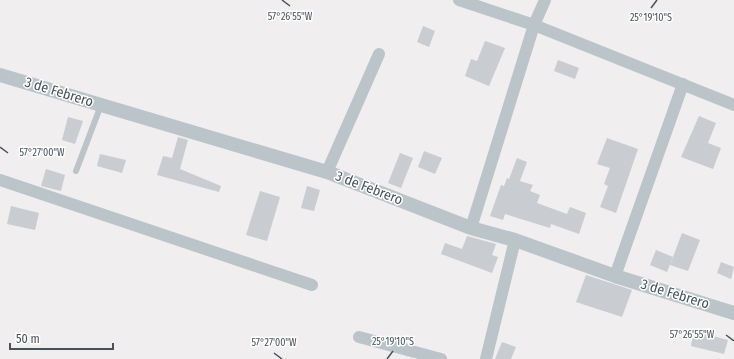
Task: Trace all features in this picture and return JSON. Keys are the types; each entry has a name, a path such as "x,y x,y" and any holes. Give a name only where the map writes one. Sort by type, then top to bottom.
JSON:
{"street":[{"path":"459,0 534,25 734,104"},
{"path":"471,228 534,25 545,0"},
{"path":"327,172 379,54"},
{"name":"3 de Febrero","path":"0,75 327,172 471,228 515,240 615,276 734,313"},
{"path":"615,276 683,84"},
{"path":"0,180 312,285"},
{"path":"486,359 515,240"},
{"path":"359,337 441,359"}],"lane":[{"path":"76,171 101,105"}],"building":[{"path":"423,26 435,31 429,47 417,42"},
{"path":"485,41 505,48 489,86 465,76 471,59 477,61"},
{"path":"558,60 579,68 575,79 554,71"},
{"path":"699,116 716,123 708,143 721,148 713,169 681,157"},
{"path":"68,117 83,121 75,144 62,140"},
{"path":"178,137 188,140 180,169 221,186 219,192 157,175 163,156 172,158"},
{"path":"607,138 638,149 616,213 600,207 608,186 604,184 610,168 597,164"},
{"path":"424,151 442,158 435,174 418,167"},
{"path":"400,153 413,158 401,188 388,183"},
{"path":"100,154 126,160 122,173 97,166"},
{"path":"517,158 527,162 520,181 533,185 530,191 540,195 537,203 567,214 570,207 586,213 579,234 551,224 550,228 505,214 503,220 490,216 501,185 504,186 507,178 509,179"},
{"path":"46,169 65,175 61,191 41,186"},
{"path":"307,186 320,190 314,211 301,208"},
{"path":"260,191 280,197 267,241 246,235"},
{"path":"11,206 39,213 35,230 7,224"},
{"path":"682,233 700,240 688,271 670,265"},
{"path":"467,236 496,244 492,255 498,257 492,273 441,254 445,243 462,249"},
{"path":"656,250 673,257 667,272 650,265"},
{"path":"721,262 734,267 731,279 717,273"},
{"path":"586,275 632,290 622,317 576,302"},
{"path":"694,331 728,340 724,354 691,346"},
{"path":"502,342 516,347 511,359 495,359"}]}
